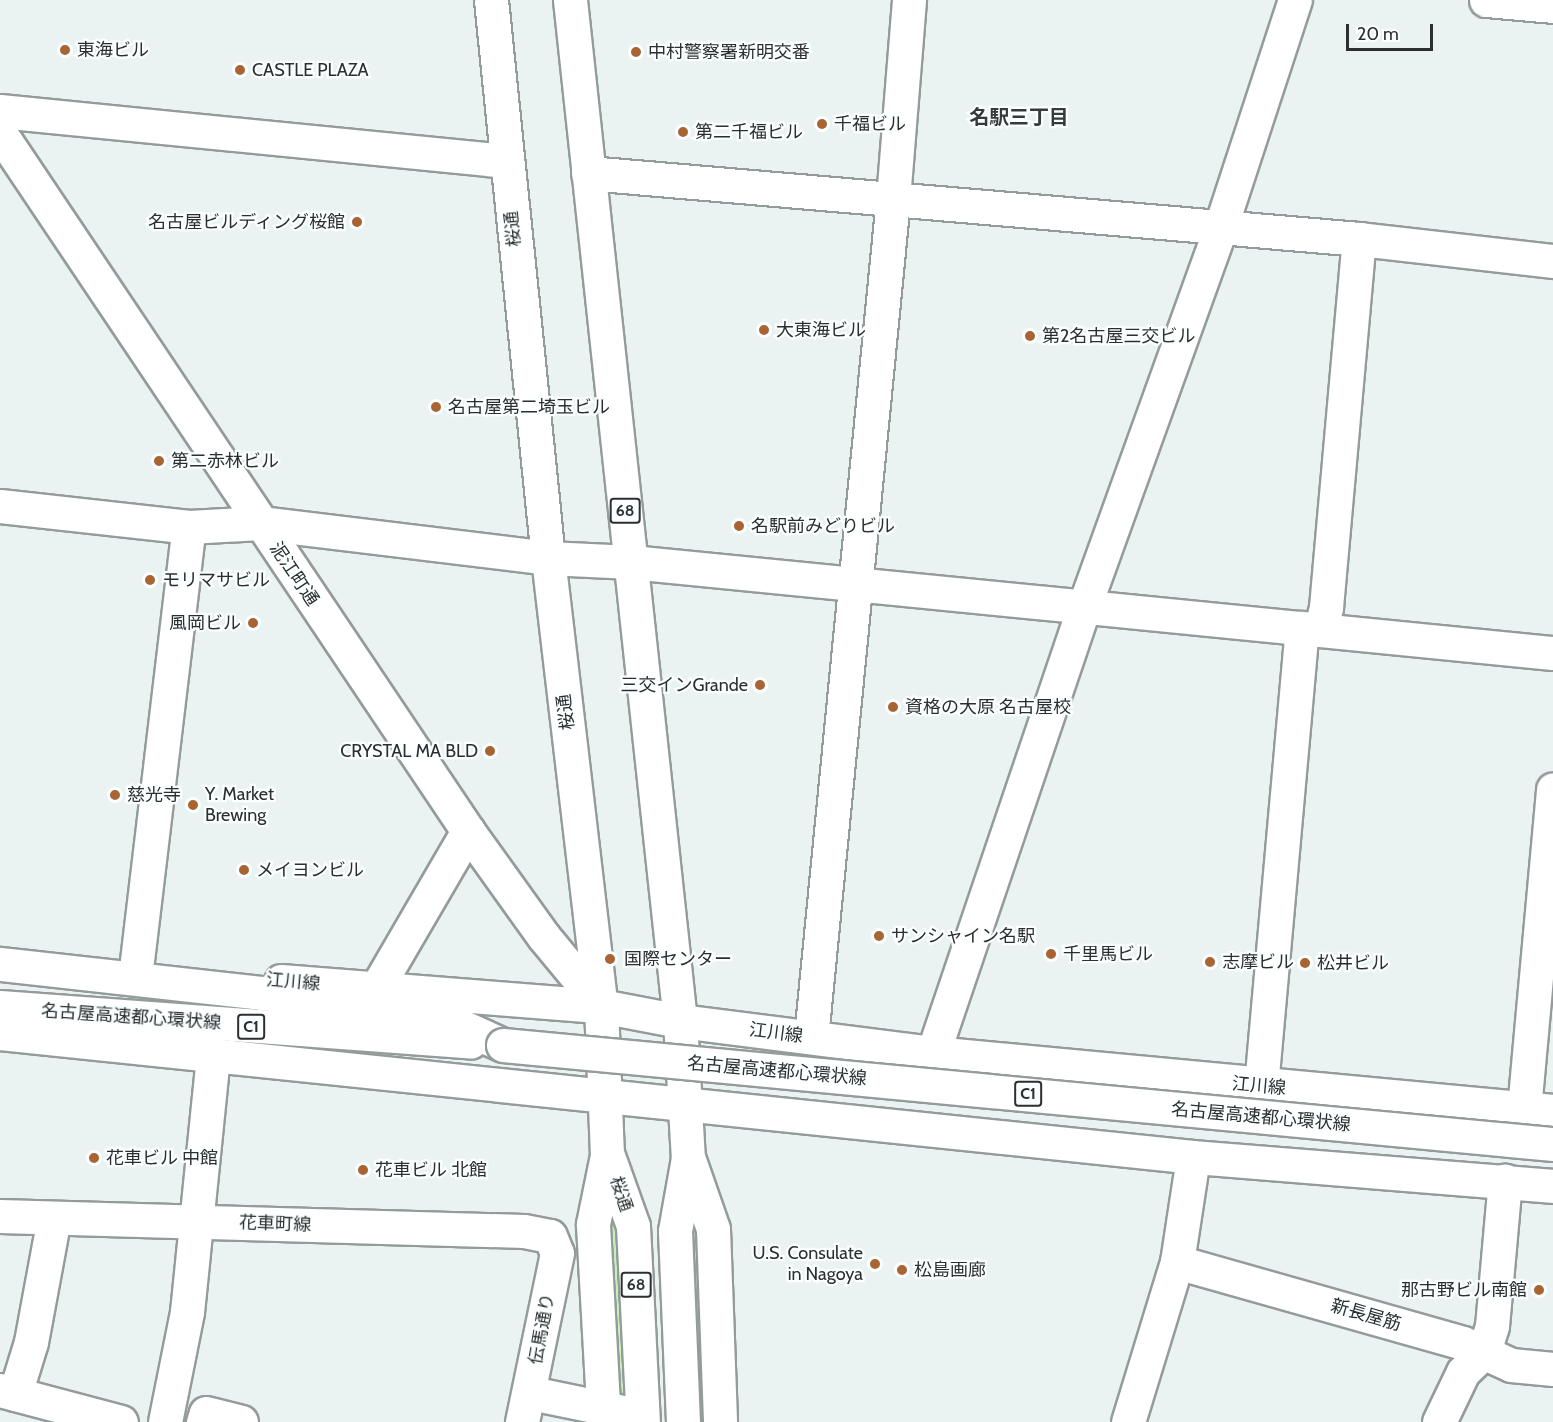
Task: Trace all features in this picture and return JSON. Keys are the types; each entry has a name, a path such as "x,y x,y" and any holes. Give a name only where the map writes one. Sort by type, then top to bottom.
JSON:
{"main road":[{"name":"桜通","path":"491,0 548,558 601,1006 607,1094 607,1153 633,1226 642,1419"},
{"name":"68","path":"570,0 680,1021 688,1158 675,1231 683,1422"},
{"path":"811,1037 893,199 909,0"},
{"path":"933,1053 1084,607 1220,229 1295,0"},
{"path":"1486,0 1553,6"},
{"path":"0,111 506,161"},
{"name":"泥江町通","path":"0,133 468,831 544,937 601,1006"},
{"path":"588,173 1220,229 1359,239 1553,261"},
{"path":"1261,1086 1311,629 1326,607 1359,239"},
{"path":"0,506 189,527 260,523 548,558 631,562 855,586 1553,653"},
{"path":"136,969 189,527"},
{"path":"1538,1110 1553,789"},
{"path":"376,989 468,831"},
{"name":"江川線","path":"0,950 136,969 601,1006 680,1021 933,1053 1261,1086 1538,1110"},
{"path":"0,964 262,993 443,1018 503,1045"},
{"name":"名古屋高速都心環状線","path":"0,1007 503,1045 1553,1144"},
{"path":"0,1034 684,1101 1193,1156 1553,1186"},
{"path":"165,1422 187,1312 213,1054"},
{"name":"68","path":"604,1416 593,1224 607,1153"},
{"path":"1128,1422 1177,1262 1193,1156"},
{"name":"68","path":"688,1158 713,1229 720,1422"},
{"path":"1439,1422 1463,1372 1484,1352 1492,1326 1505,1181"},
{"name":"花車町線","path":"0,1216 524,1231 550,1236"},
{"path":"54,1218 31,1342 7,1392 121,1422"},
{"name":"伝馬通り","path":"526,1408 557,1253 550,1236"},
{"name":"新長屋筋","path":"1177,1262 1464,1343 1511,1365 1553,1369"},
{"path":"526,1408 642,1419"},
{"path":"203,1422 206,1413 241,1422"}],"green space":[{"path":"613,1221 617,1223 627,1420 619,1422 609,1225"},
{"path":"698,1231 704,1412 699,1408 692,1236"}],"place":[{"name":"東海ビル","path":"65,50"},
{"name":"中村警察署新明交番","path":"636,52"},
{"name":"CASTLE PLAZA","path":"240,70"},
{"name":"千福ビル","path":"822,124"},
{"name":"第二千福ビル","path":"683,132"},
{"name":"名古屋ビルディング桜館","path":"357,222"},
{"name":"大東海ビル","path":"764,330"},
{"name":"第2名古屋三交ビル","path":"1030,336"},
{"name":"名古屋第二埼玉ビル","path":"436,407"},
{"name":"第二赤林ビル","path":"159,461"},
{"name":"名駅前みどりビル","path":"739,526"},
{"name":"モリマサビル","path":"150,580"},
{"name":"風岡ビル","path":"253,623"},
{"name":"三交インGrande","path":"760,685"},
{"name":"資格の大原 名古屋校","path":"893,707"},
{"name":"CRYSTAL MA BLD","path":"490,751"},
{"name":"慈光寺","path":"115,795"},
{"name":"Y. Market Brewing","path":"193,805"},
{"name":"メイヨンビル","path":"244,870"},
{"name":"サンシャイン名駅","path":"879,936"},
{"name":"千里馬ビル","path":"1051,954"},
{"name":"国際センター","path":"610,959"},
{"name":"志摩ビル","path":"1210,962"},
{"name":"松井ビル","path":"1305,963"},
{"name":"花車ビル 中館","path":"94,1158"},
{"name":"花車ビル 北館","path":"363,1170"},
{"name":"U.S. Consulate in Nagoya","path":"875,1264"},
{"name":"松島画廊","path":"902,1270"},
{"name":"那古野ビル南館","path":"1539,1290"}],"district":[{"name":"名駅三丁目","path":"1019,117"}]}
